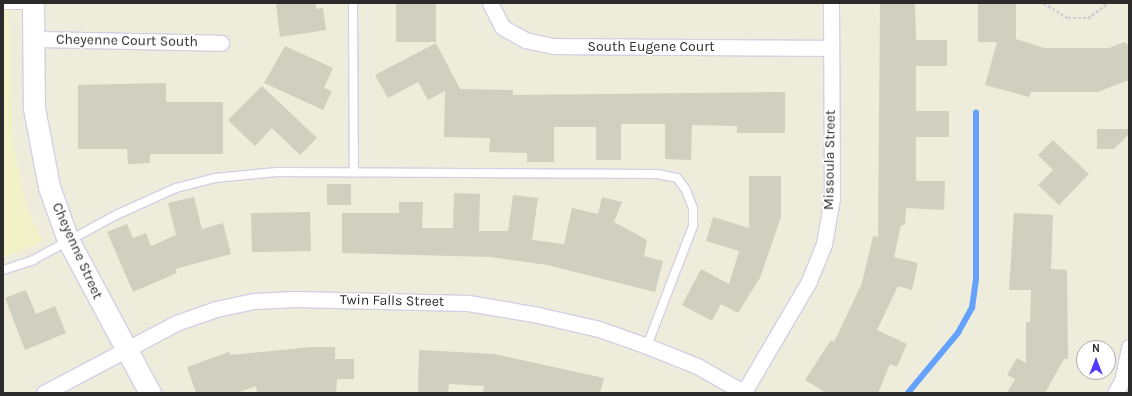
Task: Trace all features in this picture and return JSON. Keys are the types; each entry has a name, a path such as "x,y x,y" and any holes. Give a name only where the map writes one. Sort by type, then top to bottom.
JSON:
{"street":[{"name":"South Eugene Court","path":"490,3 502,27 526,40 553,46 831,48"},
{"name":"Missoula Street","path":"744,392 809,281 824,244 832,198 831,3"},
{"name":"Cheyenne Street","path":"33,4 34,108 40,150 49,187 68,240 150,393"},
{"name":"Cheyenne Court South","path":"33,39 222,43"},
{"name":"Twin Falls Street","path":"44,393 176,323 216,309 254,301 294,299 423,300 504,308 599,329 697,366 744,392"},
{"path":"1114,393 1122,381 1129,347"}],"lane":[{"path":"353,3 354,172"},
{"path":"3,5 33,4"},
{"path":"3,270 176,188 215,178 277,172 656,174 677,178 693,208 693,226 647,346"}],"path":[{"path":"1044,3 1068,18 1088,18 1108,3"}],"shaded area":[{"path":"3,3 8,3 13,145 25,202 42,242 3,258"}],"building":[{"path":"276,3 316,3 316,9 323,8 326,30 280,37"},
{"path":"396,3 436,3 436,42 396,42"},
{"path":"880,3 915,3 916,40 947,40 947,66 916,66 916,111 949,111 949,137 916,137 916,181 945,181 944,210 906,208 905,225 901,225 894,257 918,263 912,290 898,286 877,330 907,344 897,367 890,364 878,393 826,393 805,380 831,340 834,342 862,283 873,236 878,237"},
{"path":"978,3 1016,3 1016,39 1044,48 1109,48 1124,42 1129,45 1129,80 1097,92 1031,92 1029,97 985,85 997,42 978,42"},
{"path":"436,43 460,89 513,90 513,95 785,92 785,133 737,133 737,126 692,125 691,160 665,159 665,124 621,124 621,160 596,160 596,127 554,127 554,162 527,162 527,153 489,152 490,138 444,137 445,91 428,100 418,82 388,98 375,75"},
{"path":"285,46 333,68 324,88 332,91 323,110 264,83"},
{"path":"166,83 166,102 223,102 223,154 150,154 150,163 128,164 127,149 78,149 78,85"},
{"path":"262,86 317,138 300,155 272,128 255,146 228,120"},
{"path":"1097,129 1129,129 1129,134 1114,149 1097,149"},
{"path":"1053,140 1089,174 1059,205 1038,185 1053,170 1038,155"},
{"path":"749,176 781,176 781,217 760,278 738,313 721,304 712,321 682,305 701,269 729,284 739,251 706,241 713,217 749,228"},
{"path":"327,184 351,184 351,205 327,205"},
{"path":"454,193 480,194 479,231 508,231 513,195 538,198 532,240 564,244 572,208 598,214 602,197 622,202 614,222 647,240 644,256 663,261 655,292 547,265 490,257 342,253 342,213 399,213 399,202 423,202 422,228 453,228"},
{"path":"194,197 202,229 223,223 231,254 175,269 177,273 133,292 107,232 127,224 133,238 146,233 151,246 176,235 168,203"},
{"path":"310,212 311,251 252,252 251,213"},
{"path":"1014,213 1053,215 1051,269 1067,270 1068,359 1064,359 1045,393 1007,393 1015,379 1007,375 1017,358 1026,363 1026,322 1030,322 1031,290 1009,290"},
{"path":"26,290 36,314 55,306 66,333 25,350 5,298"},
{"path":"312,347 335,347 335,359 354,359 354,379 337,379 336,393 257,393 256,386 237,393 196,393 187,367 229,352 231,355"},
{"path":"419,350 494,354 604,378 600,393 483,393 484,386 449,384 448,393 418,393"}],"waterway":[{"path":"908,393 958,333 972,308 976,279 976,113"}]}
